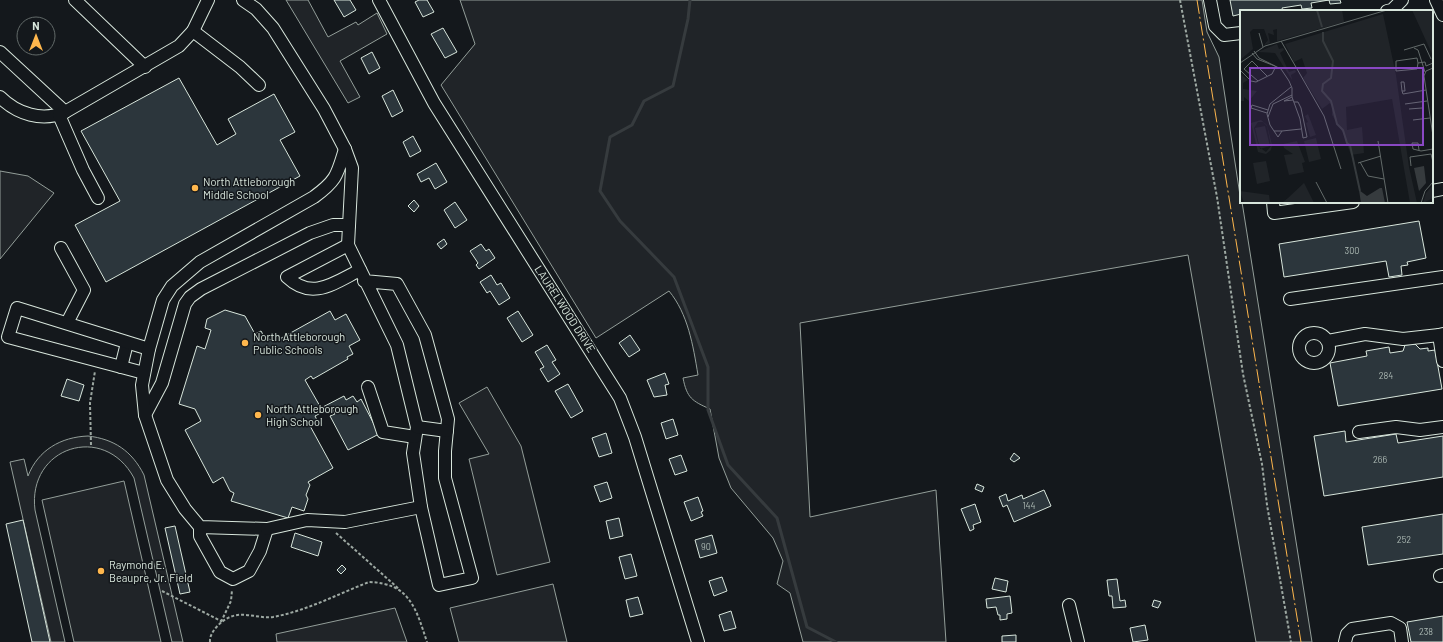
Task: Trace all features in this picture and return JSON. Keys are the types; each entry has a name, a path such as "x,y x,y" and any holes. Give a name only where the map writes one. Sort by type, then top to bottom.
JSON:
{"street":[{"path":"76,0 145,67"},
{"path":"0,97 12,108 24,113 48,116 62,113 145,67 177,47 193,31 208,0"},
{"path":"243,0 256,10 273,28 324,109 345,149 352,168 348,245 362,275 397,345 416,432 413,453 422,507 439,585 472,578 445,478 448,419 425,335 397,284 362,275 323,289 302,287 293,283 287,277 348,245"},
{"name":"LAURELWOOD DRIVE","path":"378,0 442,115 620,398 635,438 698,642"},
{"path":"1210,0 1215,26 1219,31 1224,35 1240,33"},
{"path":"1392,10 1402,0"},
{"path":"1436,0 1443,15"},
{"path":"193,31 240,67 259,85"},
{"path":"0,52 62,113 83,170 98,198"},
{"path":"267,529 260,551 249,571 233,579 220,572 200,536 200,527 167,480 145,416 142,385 144,373 149,349 163,300 168,292 200,262 314,197 331,185 338,171 345,149"},
{"path":"1433,191 1443,189"},
{"path":"1273,203 1274,213 1346,203"},
{"path":"145,416 162,383 185,304 190,297 201,289 310,233 333,225 350,225"},
{"path":"61,248 84,290 67,324"},
{"path":"1290,299 1443,278"},
{"path":"168,292 185,304"},
{"path":"144,373 8,337 17,308 149,349"},
{"path":"1328,341 1366,334 1403,339 1441,334 1443,361"},
{"path":"121,367 127,343"},
{"path":"368,387 383,432 447,430"},
{"path":"1359,432 1396,427 1420,430 1443,427"},
{"path":"200,527 267,529 307,520 345,522 422,507"},
{"path":"1069,605 1078,642"},
{"path":"1345,642 1347,634 1352,629 1391,623 1400,628 1402,642"}],"path":[{"path":"1180,0 1217,197 1243,374 1262,464 1267,505 1291,642"},
{"path":"90,445 90,403 93,378 98,361"},
{"path":"334,532 411,600 427,642"},
{"path":"220,624 231,601 233,579"},
{"path":"210,642 210,638 220,624 228,617 237,614 272,617 306,607 369,582 380,582 399,590"},
{"path":"162,591 221,621"}],"shaded area":[{"path":"286,0 308,0 328,37 356,22 358,25 377,13 387,34 340,61 360,97 348,103"},
{"path":"460,0 1202,0 1207,32 1219,57 1240,203 1242,203 1312,642 1256,642 1188,255 800,323 810,517 936,490 946,642 803,642 790,593 777,584 783,561 773,538 731,488 719,458 710,409 691,398 686,390 683,378 698,375 689,330 681,310 669,291 596,338 441,85 475,44"},
{"path":"0,171 28,176 54,193 0,259"},
{"path":"487,387 521,446 550,562 497,575 469,459 489,454 459,403"},
{"path":"88,436 114,443 134,459 144,475 183,642 172,642 134,478 121,461 105,451 87,447 70,449 55,457 43,471 36,488 35,510 65,642 51,642 10,462 24,459 28,476 32,467 44,452 60,442"},
{"name":"Raymond E. Beaupre, Jr. Field","path":"124,481 161,642 74,642 42,500"},
{"path":"553,584 567,642 459,642 450,608"},
{"path":"395,608 407,642 277,642 276,634"}],"building":[{"path":"334,0 350,0 356,10 344,17"},
{"path":"419,0 427,0 434,12 423,17 415,2"},
{"path":"1230,0 1329,0 1311,3 1312,8 1302,9 1301,5 1282,8 1283,10 1240,10 1240,14 1233,16"},
{"path":"1329,0 1340,0 1341,3 1330,4"},
{"path":"443,28 457,52 445,58 431,34"},
{"path":"372,52 380,68 369,74 361,58"},
{"name":"North Attleborough Middle School","path":"179,78 217,145 236,134 228,119 274,94 295,132 280,140 300,176 106,282 75,225 120,201 81,131"},
{"path":"393,90 403,111 392,117 382,96"},
{"path":"413,136 421,151 410,157 403,142"},
{"path":"436,163 447,182 435,189 429,178 421,182 417,174"},
{"path":"414,200 419,206 414,212 408,206"},
{"path":"455,202 467,220 455,228 444,210"},
{"path":"1419,221 1426,258 1407,262 1408,265 1401,266 1402,275 1389,277 1386,261 1284,277 1279,244"},
{"path":"444,239 447,244 441,249 437,244"},
{"path":"481,244 486,251 489,249 495,258 479,269 476,265 478,263 470,251"},
{"path":"491,275 497,285 501,283 510,298 499,305 490,291 487,293 480,282"},
{"name":"North Attleborough High School","path":"225,310 245,316 255,334 261,331 265,338 276,341 330,311 335,320 346,314 360,340 349,346 353,354 347,357 348,359 313,379 311,376 305,380 321,408 344,396 346,400 353,396 357,402 361,399 379,434 348,450 330,416 335,414 332,407 315,416 317,420 309,424 333,468 308,482 310,485 306,495 308,499 304,511 292,507 288,518 231,501 234,493 230,491 223,477 213,483 185,430 201,421 195,409 179,404 197,346 205,349 211,330 205,328 207,319"},
{"path":"518,311 533,335 522,342 507,318"},
{"path":"630,335 640,350 629,357 619,343"},
{"path":"1415,344 1420,349 1428,348 1428,351 1435,350 1442,389 1338,406 1330,363 1367,356 1366,351 1389,347 1390,353 1403,351 1405,345"},
{"path":"547,345 556,360 552,362 560,374 548,382 540,369 544,367 535,352"},
{"path":"665,373 669,384 665,385 667,395 654,397 647,380"},
{"path":"67,379 84,385 79,401 61,396"},
{"path":"568,384 583,411 571,418 555,391"},
{"path":"673,419 678,435 666,439 661,423"},
{"path":"1345,431 1346,442 1396,434 1398,443 1443,436 1443,477 1324,496 1314,436"},
{"path":"606,433 612,453 599,457 592,438"},
{"path":"1014,453 1020,458 1014,462 1010,459"},
{"path":"681,455 687,471 675,475 669,459"},
{"path":"607,482 612,498 600,502 594,486"},
{"path":"977,484 984,487 982,492 975,489"},
{"path":"1044,490 1051,506 1014,522 1007,505 1003,507 999,497 1006,494 1008,501 1022,495 1023,499"},
{"path":"698,497 703,511 701,512 703,516 691,521 684,502"},
{"path":"975,504 981,522 973,525 974,529 970,531 961,509"},
{"path":"1443,514 1443,554 1368,565 1362,527"},
{"path":"619,518 623,536 610,539 606,521"},
{"path":"23,520 50,642 32,642 6,524"},
{"path":"175,526 190,592 180,594 165,528"},
{"path":"295,533 322,542 318,556 291,547"},
{"path":"712,535 717,553 700,558 695,540"},
{"path":"631,554 637,576 625,579 619,557"},
{"path":"342,565 346,569 341,574 337,570"},
{"path":"722,577 727,591 714,596 709,581"},
{"path":"995,578 1008,581 1006,592 992,589"},
{"path":"1117,579 1120,601 1125,600 1126,607 1113,608 1112,596 1109,596 1107,580"},
{"path":"1010,596 1012,613 1007,614 1007,619 1000,620 1000,615 998,615 996,607 987,608 986,599"},
{"path":"638,597 643,614 630,617 626,600"},
{"path":"1154,600 1161,602 1158,608 1152,606"},
{"path":"731,611 736,628 724,631 719,615"},
{"path":"1443,616 1443,642 1411,642 1407,622"},
{"path":"1145,625 1148,640 1133,642 1130,628"},
{"path":"1016,635 1016,642 1002,642 1002,636"}],"waterway":[{"path":"690,0 688,19 673,86 644,101 632,125 610,137 600,191 620,221 674,277 708,367 708,410 728,465 777,518 807,627 836,642"}],"power":[{"path":"1197,0 1301,642"}],"place":[{"name":"North Attleborough Middle School","path":"195,188"},
{"name":"North Attleborough Public Schools","path":"245,343"},
{"name":"North Attleborough High School","path":"258,415"},
{"name":"Raymond E. Beaupre, Jr. Field","path":"101,571"}]}
